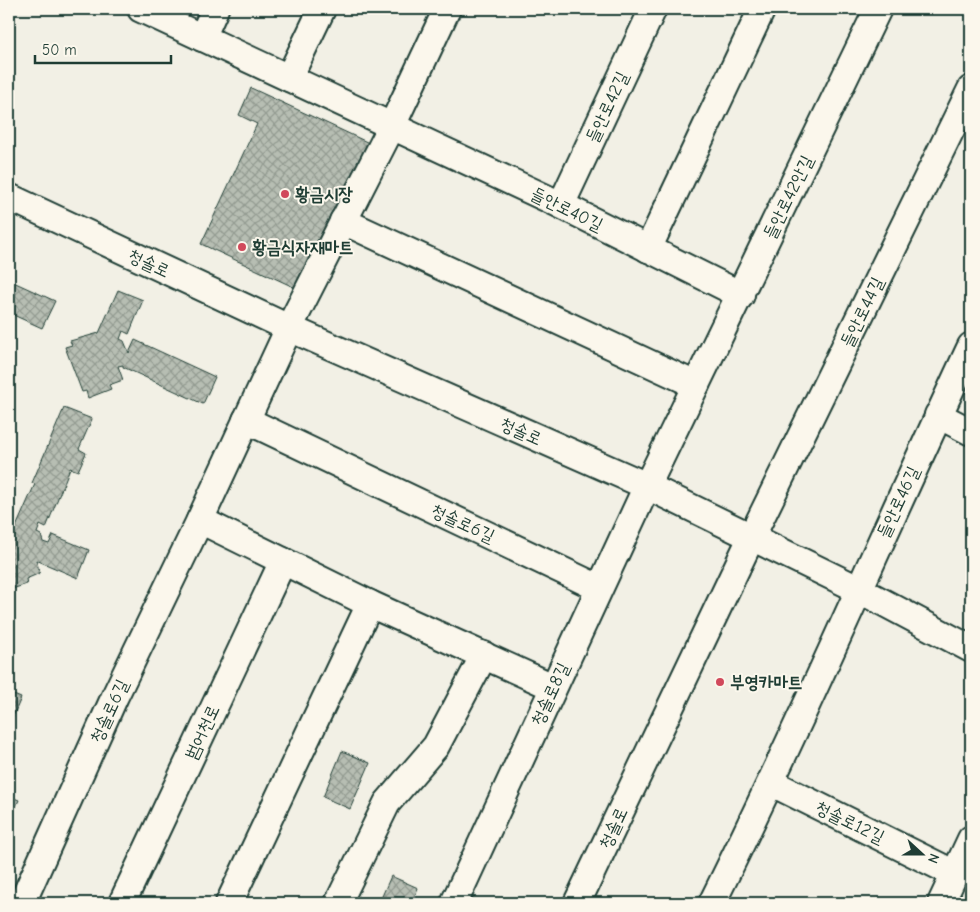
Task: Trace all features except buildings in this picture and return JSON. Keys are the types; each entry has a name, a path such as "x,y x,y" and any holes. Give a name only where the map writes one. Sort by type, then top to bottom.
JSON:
{"street":[{"name":"들안로40길","path":"141,9 561,205 741,295"},
{"path":"202,38 215,9"},
{"path":"289,78 322,9"},
{"path":"289,328 392,126 447,9"},
{"name":"들안로42길","path":"561,205 653,9"},
{"path":"648,249 762,9"},
{"name":"들안로42안길","path":"647,486 878,9"},
{"name":"들안로44길","path":"752,536 971,88"},
{"name":"청솔로","path":"9,197 289,328 647,486 858,589 971,649"},
{"path":"343,222 696,385"},
{"name":"청솔로6길","path":"22,903 115,696 200,520 289,328"},
{"name":"들안로46길","path":"858,589 971,346"},
{"path":"938,415 971,432"},
{"name":"청솔로6길","path":"246,420 599,588"},
{"name":"청솔로8길","path":"454,903 647,486"},
{"path":"200,520 370,604 553,687"},
{"name":"청솔로","path":"578,903 752,536"},
{"name":"범어천로","path":"122,903 282,561"},
{"path":"712,903 772,783 858,589"},
{"path":"229,903 370,604"},
{"path":"338,903 388,803 436,746 484,655"},
{"name":"청솔로12길","path":"772,783 955,874"},
{"path":"941,903 971,839"}],"place":[{"name":"황금시장","path":"285,194"},
{"name":"황금식자재마트","path":"242,247"},
{"name":"부영카마트","path":"720,682"}]}
